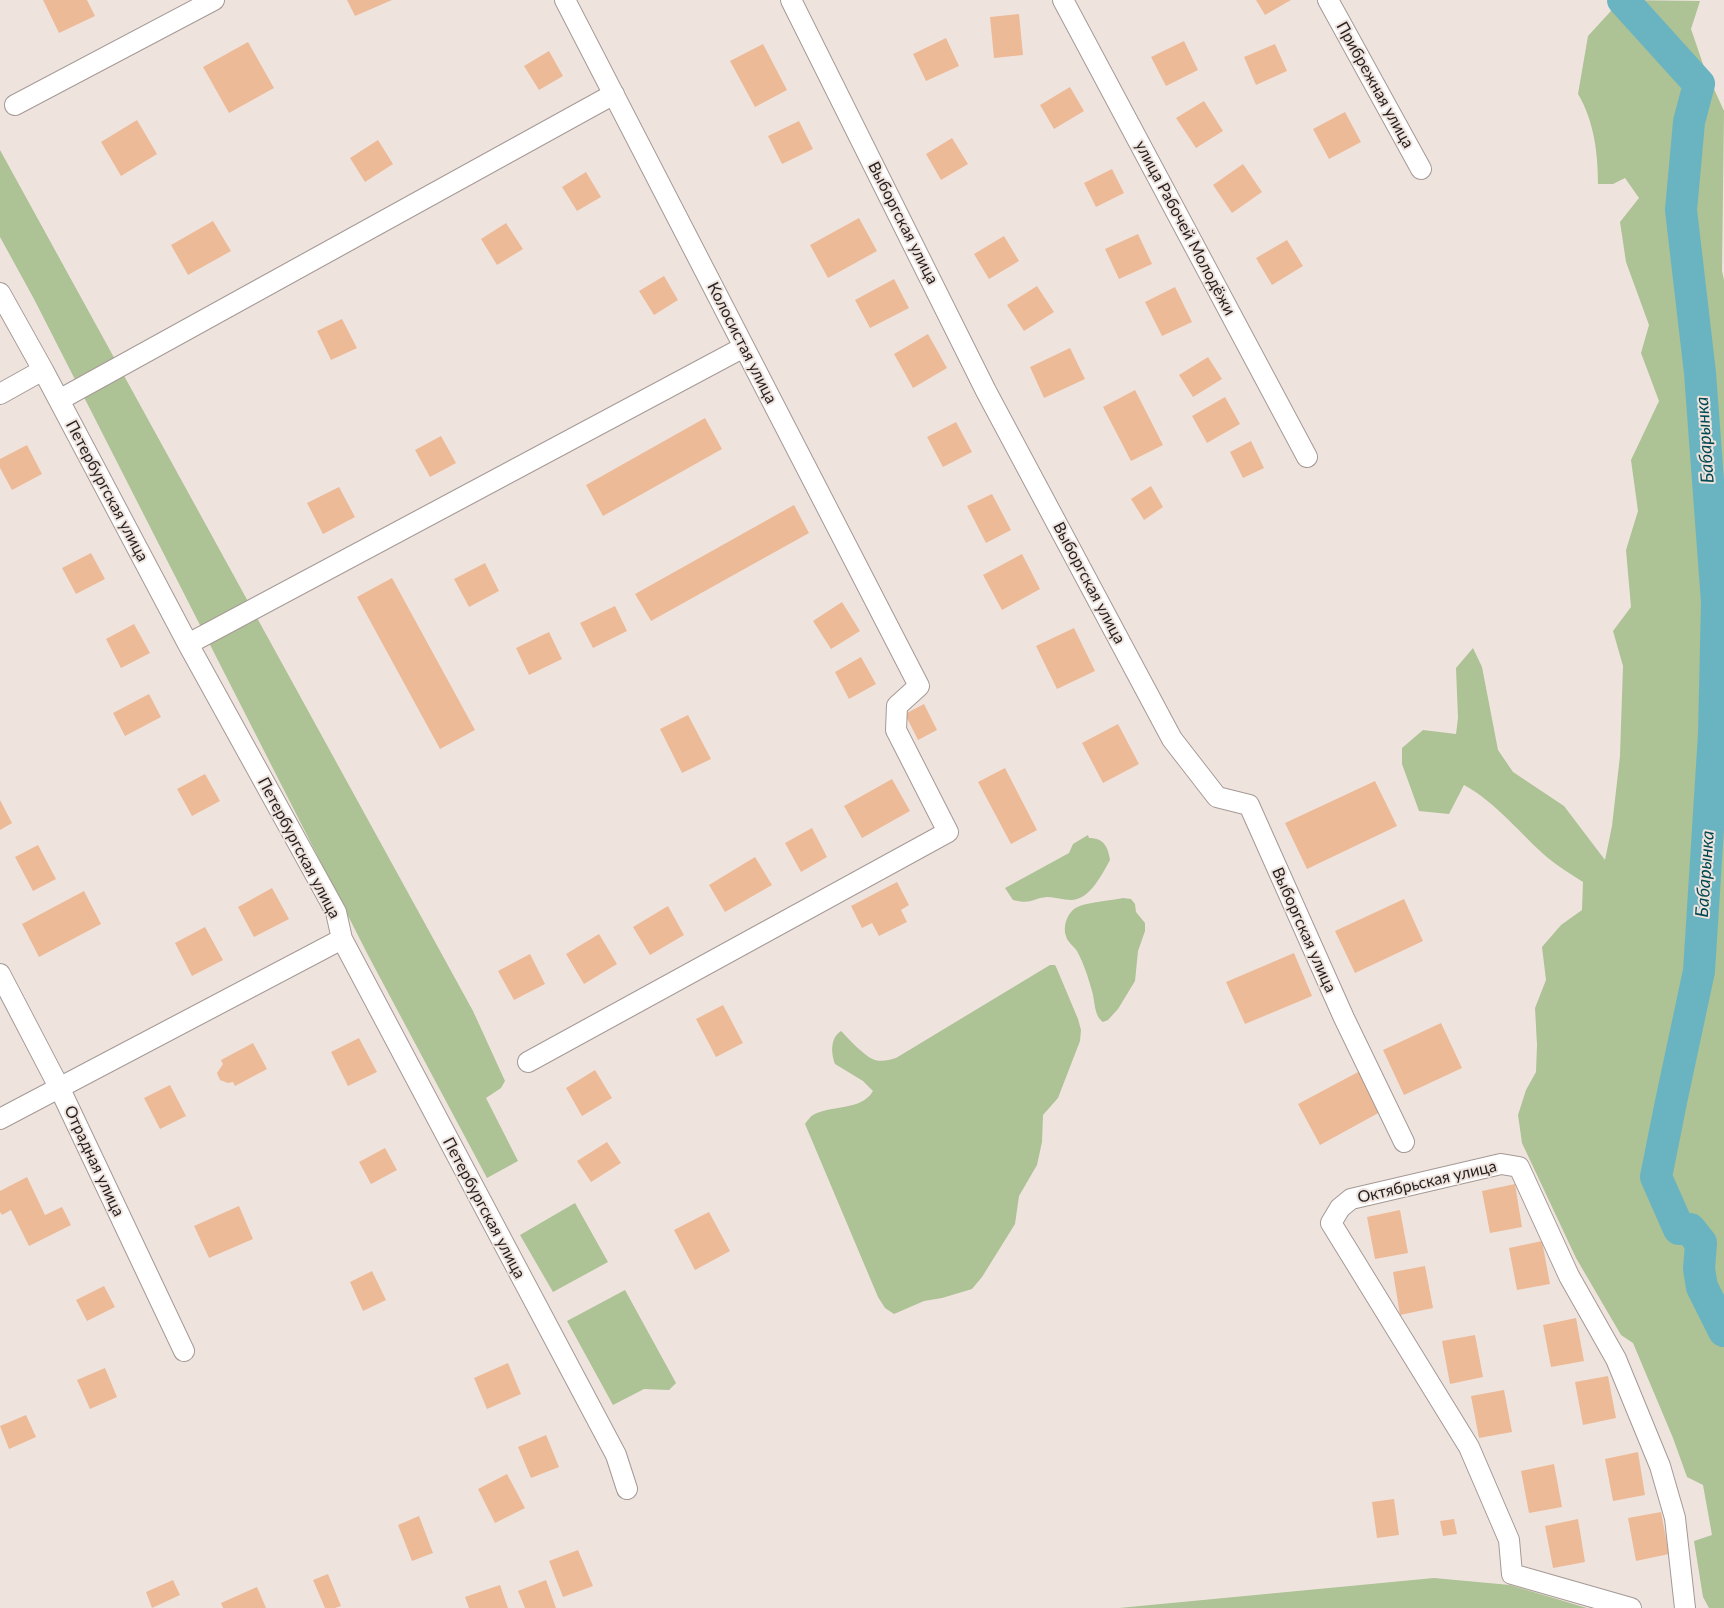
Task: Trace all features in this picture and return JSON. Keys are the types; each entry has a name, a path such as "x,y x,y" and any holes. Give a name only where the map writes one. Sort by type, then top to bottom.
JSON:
{"street":[{"path":"15,105 214,0"},
{"name":"Колосистая улица","path":"528,1062 948,832 896,730 897,706 919,686 565,0"},
{"name":"Выборгская улица","path":"791,0 986,391 1172,738 1217,797 1249,805 1344,1018 1404,1142"},
{"name":"улица Рабочей Молодёжи","path":"1063,0 1307,457"},
{"name":"Прибрежная улица","path":"1328,0 1421,169"},
{"path":"59,400 614,94"},
{"name":"Петербургская улица","path":"0,292 188,644 336,912 342,939 616,1455 627,1489"},
{"path":"188,644 744,347"},
{"path":"0,394 43,370"},
{"path":"0,1119 342,939"},
{"name":"Отрадная улица","path":"0,974 59,1087 184,1351"},
{"name":"Октябрьская улица","path":"1631,1608 1512,1574 1509,1540 1469,1447 1331,1223 1340,1208 1351,1199 1501,1164 1519,1167 1569,1276 1616,1359 1660,1466 1676,1518 1684,1608"}],"green space":[{"path":"1621,0 1700,1 1691,29 1704,67 1724,111 1722,271 1724,280 1724,1608 1709,1608 1703,1597 1694,1541 1712,1535 1703,1485 1687,1477 1673,1438 1633,1343 1621,1335 1576,1258 1522,1143 1518,1115 1526,1090 1536,1072 1535,1008 1546,980 1542,947 1561,925 1582,910 1583,882 1548,858 1498,810 1464,785 1449,814 1419,811 1402,764 1402,748 1423,730 1456,734 1458,718 1456,668 1473,648 1482,667 1498,750 1513,772 1564,806 1605,860 1612,826 1620,756 1623,666 1613,631 1631,607 1626,550 1638,511 1631,460 1659,401 1641,353 1649,325 1626,262 1620,222 1639,198 1625,178 1613,184 1598,184 1594,138 1588,115 1578,94 1588,36"},
{"path":"0,150 473,1011 505,1081 501,1088 486,1098 518,1161 487,1178 369,957 34,299 0,237"},
{"path":"1088,835 1089,838 1094,838 1104,844 1110,860 1090,891 1078,899 1071,900 1047,897 1028,902 1013,900 1005,888 1069,853 1073,844"},
{"path":"1123,898 1131,899 1135,904 1136,912 1145,923 1145,931 1138,951 1135,981 1118,1009 1108,1020 1103,1022 1096,1012 1092,991 1082,961 1067,938 1065,926 1068,916 1076,908"},
{"path":"1050,965 1055,965 1078,1019 1081,1030 1080,1041 1058,1098 1043,1115 1042,1142 1037,1165 1019,1196 1015,1224 982,1277 972,1289 924,1301 894,1314 885,1308 878,1297 805,1124 812,1116 820,1112 861,1102 873,1091 863,1081 835,1064 832,1051 833,1042 841,1031 862,1052 875,1060 883,1061 896,1058"},
{"path":"575,1203 608,1262 553,1292 520,1235"},
{"path":"625,1290 676,1383 669,1390 644,1389 613,1405 567,1321"},
{"path":"1434,1578 1510,1585 1587,1608 1119,1608"}],"building":[{"path":"43,0 87,0 95,16 59,33"},
{"path":"347,0 392,0 355,16"},
{"path":"1256,0 1291,0 1265,15"},
{"path":"1019,14 1023,55 994,58 990,17"},
{"path":"946,38 959,66 926,81 913,54"},
{"path":"1184,41 1198,70 1166,86 1151,57"},
{"path":"248,42 274,88 229,113 203,67"},
{"path":"763,44 787,90 755,107 730,61"},
{"path":"1275,44 1287,71 1256,85 1244,57"},
{"path":"549,51 563,76 539,90 524,66"},
{"path":"1070,87 1084,111 1054,129 1040,105"},
{"path":"1204,101 1223,131 1196,148 1176,118"},
{"path":"1345,112 1361,142 1329,159 1313,129"},
{"path":"137,120 157,154 121,176 101,142"},
{"path":"799,121 813,149 782,164 768,136"},
{"path":"952,138 968,164 941,180 926,154"},
{"path":"378,140 393,164 365,182 350,158"},
{"path":"1243,164 1262,192 1232,213 1213,185"},
{"path":"1112,169 1124,193 1096,207 1084,183"},
{"path":"586,172 601,197 577,211 562,187"},
{"path":"859,218 877,251 828,278 810,245"},
{"path":"213,221 231,251 188,275 171,245"},
{"path":"506,223 523,249 497,265 481,239"},
{"path":"1138,234 1152,264 1119,279 1105,249"},
{"path":"1004,236 1019,261 989,279 974,254"},
{"path":"1287,240 1303,266 1272,285 1256,258"},
{"path":"664,276 678,300 654,315 639,291"},
{"path":"894,279 909,308 870,328 855,300"},
{"path":"1037,286 1054,312 1024,331 1007,305"},
{"path":"1175,287 1192,322 1162,336 1145,302"},
{"path":"342,319 357,348 331,360 317,331"},
{"path":"928,334 947,368 913,388 894,354"},
{"path":"1070,348 1085,379 1044,398 1030,367"},
{"path":"1208,357 1222,379 1193,397 1179,375"},
{"path":"1135,390 1163,445 1131,461 1103,407"},
{"path":"1225,397 1240,424 1207,443 1192,416"},
{"path":"705,418 722,449 603,516 586,485"},
{"path":"956,422 972,452 943,467 927,437"},
{"path":"441,436 456,463 430,477 415,450"},
{"path":"1251,441 1264,468 1243,478 1230,452"},
{"path":"27,445 42,474 12,490 0,468 0,459"},
{"path":"1151,486 1163,507 1144,520 1131,499"},
{"path":"339,487 355,517 323,534 307,503"},
{"path":"992,494 1011,530 986,543 967,506"},
{"path":"794,505 809,533 651,621 635,594"},
{"path":"91,553 105,579 76,594 62,568"},
{"path":"1022,554 1040,589 1002,610 983,575"},
{"path":"485,563 499,591 469,607 454,579"},
{"path":"392,578 475,730 440,749 357,597"},
{"path":"842,602 860,631 831,649 813,621"},
{"path":"615,606 627,631 593,648 580,623"},
{"path":"134,624 150,653 121,668 106,639"},
{"path":"1074,628 1095,671 1057,689 1036,646"},
{"path":"549,632 562,659 529,675 516,648"},
{"path":"861,657 876,684 849,699 835,672"},
{"path":"149,694 161,717 125,736 113,713"},
{"path":"924,704 937,730 918,740 905,714"},
{"path":"688,715 711,759 682,773 660,729"},
{"path":"1118,724 1139,764 1103,783 1082,743"},
{"path":"1005,768 1037,830 1011,844 978,782"},
{"path":"205,774 220,801 192,816 177,789"},
{"path":"892,779 910,811 862,838 844,806"},
{"path":"1375,781 1397,826 1307,869 1285,823"},
{"path":"0,800 12,823 0,830"},
{"path":"812,828 827,857 801,872 785,843"},
{"path":"38,845 56,879 33,891 15,857"},
{"path":"755,857 772,885 725,912 709,885"},
{"path":"897,882 909,905 901,910 907,922 879,936 872,923 862,928 851,906"},
{"path":"272,888 289,919 254,937 238,907"},
{"path":"84,891 101,924 39,957 22,924"},
{"path":"1404,899 1423,941 1355,973 1335,931"},
{"path":"668,906 684,935 650,955 633,927"},
{"path":"205,927 223,960 192,976 175,943"},
{"path":"599,934 617,964 584,984 566,954"},
{"path":"1294,953 1312,996 1245,1024 1226,982"},
{"path":"530,954 545,984 514,1000 498,971"},
{"path":"723,1005 743,1043 716,1057 696,1019"},
{"path":"1441,1023 1462,1068 1404,1095 1383,1050"},
{"path":"359,1038 377,1072 348,1086 331,1052"},
{"path":"253,1043 267,1069 235,1086 233,1082 228,1083 220,1080 217,1073 223,1064 221,1060"},
{"path":"595,1070 612,1098 582,1116 566,1088"},
{"path":"1360,1071 1382,1111 1320,1145 1298,1104"},
{"path":"170,1085 186,1116 160,1129 144,1098"},
{"path":"607,1142 621,1163 591,1182 577,1161"},
{"path":"385,1148 397,1170 371,1184 359,1162"},
{"path":"27,1177 45,1215 62,1207 71,1225 29,1246 11,1210 2,1215 0,1212 0,1191"},
{"path":"1515,1184 1522,1227 1490,1233 1482,1191"},
{"path":"239,1206 253,1239 209,1258 194,1226"},
{"path":"1400,1210 1408,1253 1375,1259 1367,1217"},
{"path":"709,1212 730,1251 695,1270 674,1230"},
{"path":"1542,1241 1550,1284 1517,1290 1509,1248"},
{"path":"1425,1266 1433,1308 1400,1315 1393,1272"},
{"path":"372,1271 386,1300 363,1311 350,1282"},
{"path":"104,1286 115,1307 87,1321 76,1300"},
{"path":"1576,1318 1584,1361 1551,1367 1543,1325"},
{"path":"1475,1335 1483,1377 1450,1384 1442,1341"},
{"path":"508,1363 521,1394 487,1409 474,1378"},
{"path":"105,1368 117,1397 90,1409 77,1380"},
{"path":"1608,1376 1616,1418 1583,1425 1575,1382"},
{"path":"1504,1390 1512,1432 1479,1438 1471,1396"},
{"path":"26,1415 36,1437 9,1449 0,1426"},
{"path":"546,1435 559,1467 531,1478 518,1447"},
{"path":"1638,1452 1645,1495 1613,1501 1605,1459"},
{"path":"1554,1464 1562,1507 1529,1513 1521,1471"},
{"path":"507,1474 525,1508 495,1523 478,1489"},
{"path":"1394,1499 1399,1535 1377,1538 1372,1502"},
{"path":"1661,1512 1669,1554 1636,1561 1628,1518"},
{"path":"419,1516 433,1553 412,1561 398,1525"},
{"path":"1454,1519 1457,1534 1443,1536 1440,1521"},
{"path":"1578,1519 1585,1562 1553,1568 1545,1526"},
{"path":"578,1550 593,1586 563,1597 549,1561"},
{"path":"328,1574 341,1606 335,1608 325,1608 313,1580"},
{"path":"173,1580 180,1595 152,1608 146,1592"},
{"path":"546,1580 556,1608 525,1608 518,1591"},
{"path":"500,1585 508,1608 469,1608 465,1597"},
{"path":"257,1587 266,1608 223,1608 221,1603"}],"waterway":[{"name":"Бабарынка","path":"1623,0 1699,84 1689,122 1681,210 1700,373 1717,602 1714,734 1699,971 1656,1177 1679,1229 1690,1229 1701,1243 1699,1269 1702,1287 1724,1331"}]}
